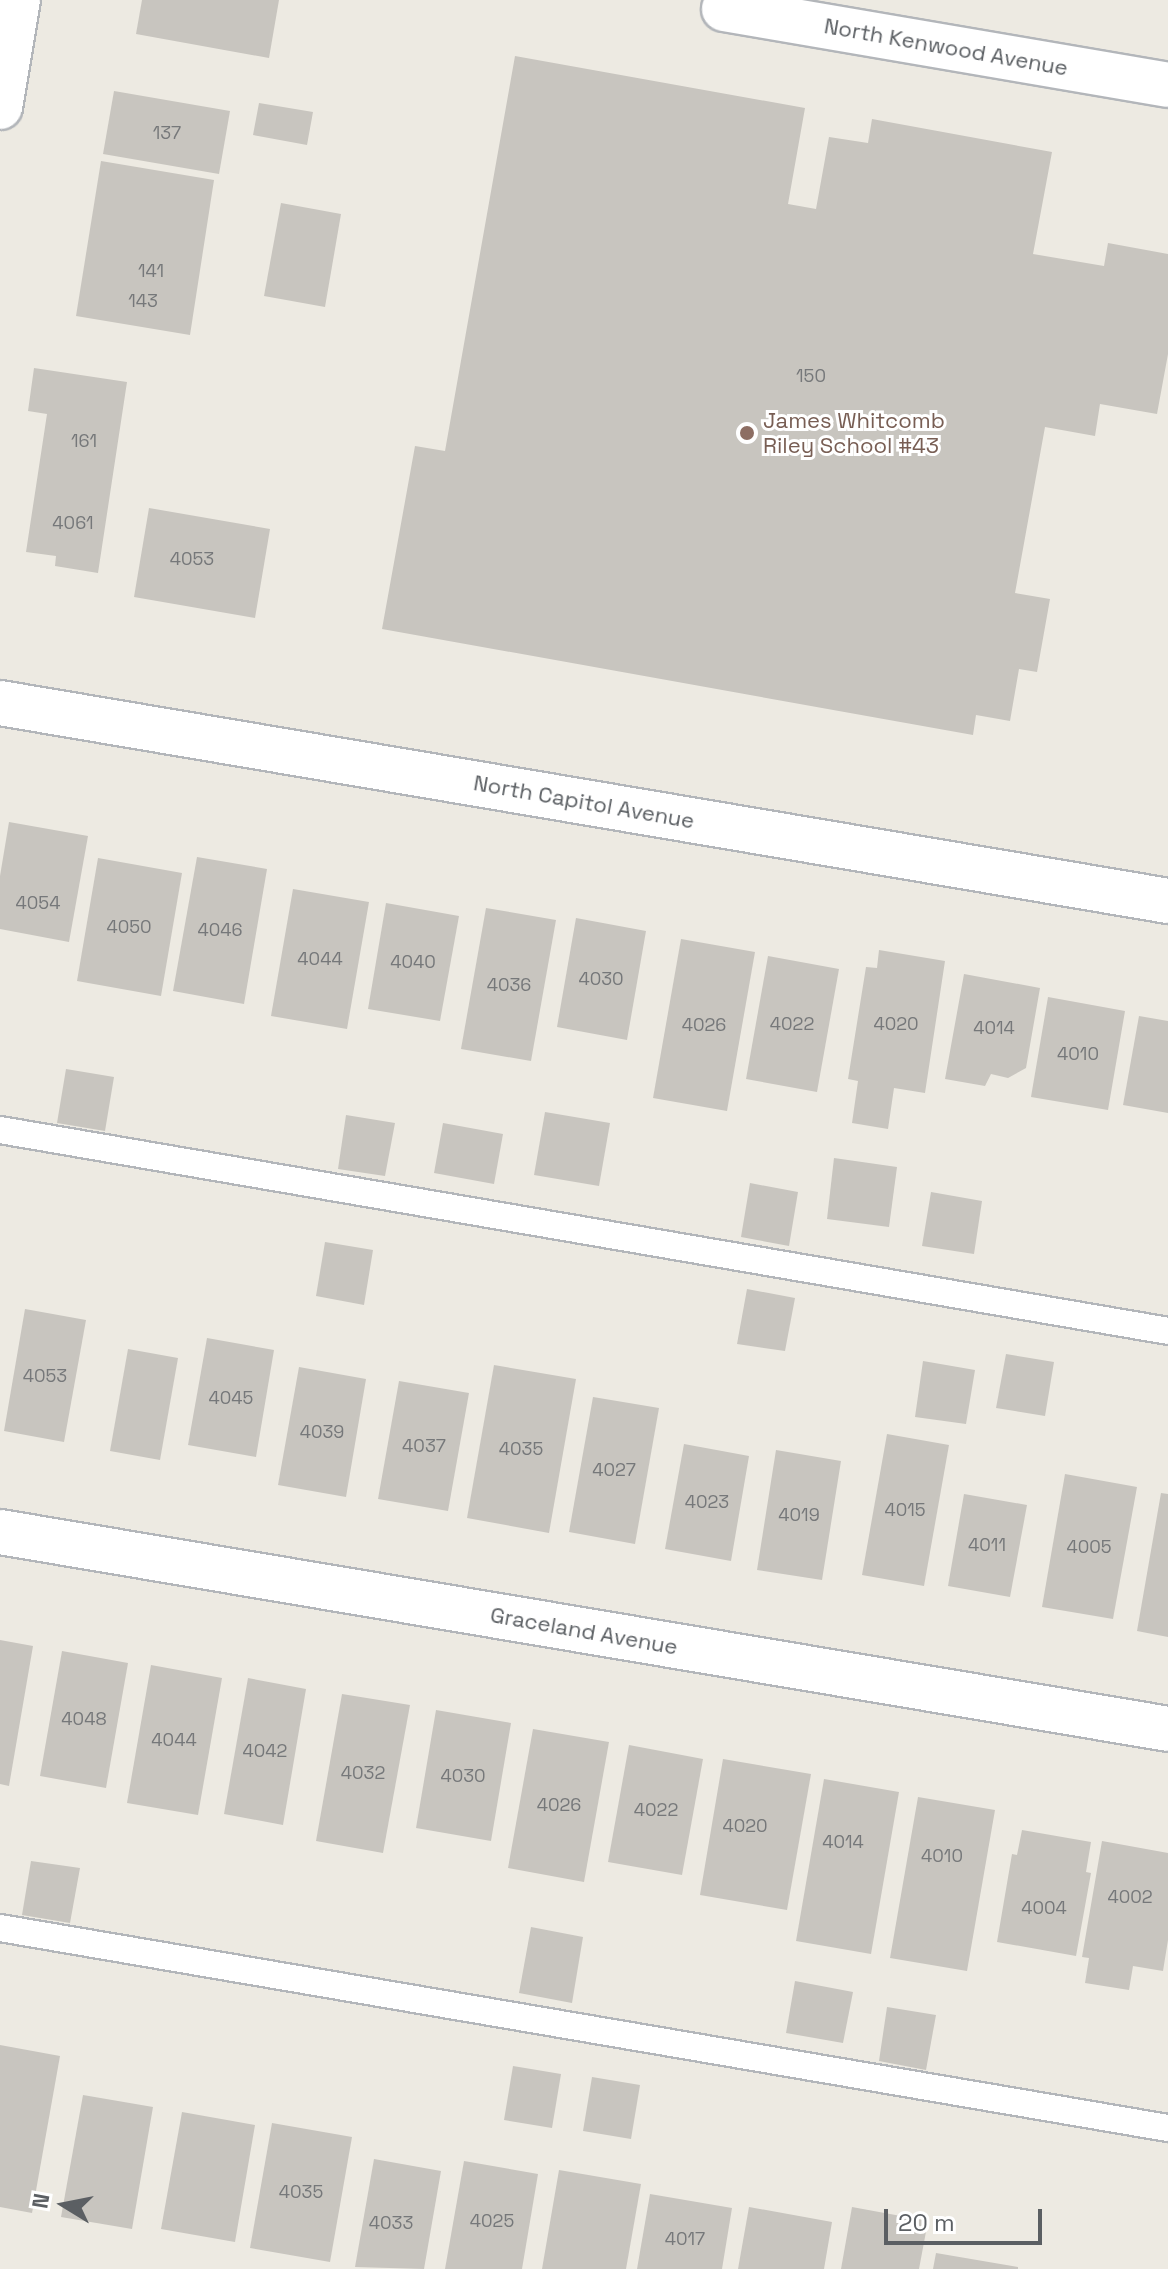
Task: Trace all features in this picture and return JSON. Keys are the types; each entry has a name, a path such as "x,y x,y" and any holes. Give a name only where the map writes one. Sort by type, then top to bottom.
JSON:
{"street":[{"path":"0,107 18,0"},
{"name":"North Kenwood Avenue","path":"724,9 1168,85"},
{"name":"North Capitol Avenue","path":"0,703 1168,901"},
{"name":"Graceland Avenue","path":"0,1532 1168,1729"}],"lane":[{"path":"0,1130 1168,1331"},
{"path":"0,1928 1168,2128"}],"building":[{"path":"142,0 279,0 269,58 136,34"},
{"name":"James Whitcomb Riley School #43","path":"515,56 805,108 788,204 816,209 829,137 868,143 872,119 1052,152 1033,254 1104,266 1108,243 1168,254 1168,354 1157,414 1100,404 1095,436 1045,427 1015,593 1050,599 1037,672 1019,669 1010,721 976,715 973,735 382,629 415,446 445,451"},
{"path":"114,91 230,111 219,174 103,154"},
{"path":"259,103 313,112 307,145 253,135"},
{"path":"101,161 214,180 190,335 76,316"},
{"path":"281,203 341,214 325,307 264,296"},
{"path":"34,368 127,382 98,573 55,566 56,556 26,552 47,414 28,411"},
{"path":"149,508 270,529 255,618 134,597"},
{"path":"9,822 88,836 69,942 0,929 0,876"},
{"path":"197,857 267,869 244,1004 173,991"},
{"path":"98,858 182,873 161,996 77,981"},
{"path":"293,889 369,902 347,1029 271,1016"},
{"path":"386,903 459,916 440,1021 368,1009"},
{"path":"486,908 556,920 531,1061 461,1049"},
{"path":"576,918 646,931 627,1040 557,1027"},
{"path":"681,939 755,952 727,1111 653,1098"},
{"path":"879,950 945,961 925,1093 894,1088 888,1129 852,1123 858,1081 848,1079 866,967 877,968"},
{"path":"768,956 839,969 817,1092 746,1079"},
{"path":"964,974 1040,988 1026,1068 1008,1078 991,1074 985,1086 945,1079"},
{"path":"1048,997 1125,1011 1108,1110 1031,1097"},
{"path":"1139,1016 1168,1021 1168,1113 1123,1105"},
{"path":"66,1069 114,1077 105,1131 57,1123"},
{"path":"545,1112 610,1123 599,1186 534,1175"},
{"path":"346,1115 395,1123 385,1176 338,1169"},
{"path":"443,1123 503,1134 494,1184 434,1173"},
{"path":"834,1158 897,1167 889,1227 827,1219"},
{"path":"750,1183 798,1192 789,1246 741,1237"},
{"path":"931,1192 982,1201 974,1254 922,1246"},
{"path":"325,1242 373,1250 364,1305 316,1296"},
{"path":"747,1289 795,1298 785,1351 737,1344"},
{"path":"25,1309 86,1320 64,1442 4,1431"},
{"path":"207,1338 274,1350 256,1457 188,1445"},
{"path":"128,1349 178,1358 160,1460 110,1451"},
{"path":"1006,1354 1054,1362 1045,1416 996,1408"},
{"path":"923,1361 975,1370 966,1424 915,1417"},
{"path":"494,1365 576,1379 549,1533 467,1518"},
{"path":"299,1367 366,1379 346,1497 278,1485"},
{"path":"399,1381 469,1393 448,1511 378,1499"},
{"path":"593,1397 659,1408 635,1544 569,1532"},
{"path":"887,1434 949,1445 924,1586 862,1575"},
{"path":"684,1444 749,1456 731,1561 665,1549"},
{"path":"776,1450 841,1461 822,1580 757,1570"},
{"path":"1065,1474 1137,1487 1113,1619 1042,1607"},
{"path":"1161,1493 1168,1494 1168,1637 1137,1631"},
{"path":"964,1494 1027,1505 1010,1597 948,1586"},
{"path":"0,1640 33,1646 9,1786 0,1784"},
{"path":"62,1651 128,1663 106,1788 40,1776"},
{"path":"151,1665 222,1678 198,1815 127,1803"},
{"path":"248,1678 306,1689 283,1825 224,1814"},
{"path":"342,1694 410,1705 383,1853 316,1841"},
{"path":"436,1710 511,1723 491,1841 416,1828"},
{"path":"533,1729 609,1742 584,1882 508,1868"},
{"path":"629,1745 703,1759 682,1875 608,1862"},
{"path":"723,1759 811,1774 787,1910 700,1895"},
{"path":"824,1779 899,1792 871,1954 796,1941"},
{"path":"918,1797 995,1810 967,1971 890,1958"},
{"path":"1022,1830 1091,1842 1086,1872 1091,1873 1076,1956 997,1942 1012,1854 1017,1855"},
{"path":"1102,1841 1168,1853 1168,1940 1163,1971 1133,1966 1129,1990 1085,1983 1089,1958 1082,1957"},
{"path":"31,1861 80,1868 70,1923 22,1915"},
{"path":"531,1927 583,1937 572,2003 519,1993"},
{"path":"795,1981 853,1992 843,2043 786,2033"},
{"path":"887,2007 936,2015 926,2070 879,2061"},
{"path":"0,2045 60,2056 32,2213 0,2207"},
{"path":"513,2066 561,2074 552,2128 504,2120"},
{"path":"592,2077 640,2085 631,2139 583,2131"},
{"path":"83,2095 153,2107 132,2229 61,2217"},
{"path":"182,2112 255,2125 235,2242 161,2229"},
{"path":"272,2123 352,2137 330,2262 250,2248"},
{"path":"374,2159 441,2171 424,2269 355,2267"},
{"path":"464,2161 538,2174 522,2269 445,2269"},
{"path":"559,2170 641,2184 626,2269 542,2269"},
{"path":"650,2194 732,2208 722,2269 637,2269"},
{"path":"749,2207 832,2222 824,2269 738,2269"},
{"path":"852,2207 928,2221 919,2269 841,2269"},
{"path":"936,2253 1018,2267 1018,2269 933,2269"}],"place":[{"name":"James Whitcomb Riley School #43","path":"747,433"}]}
